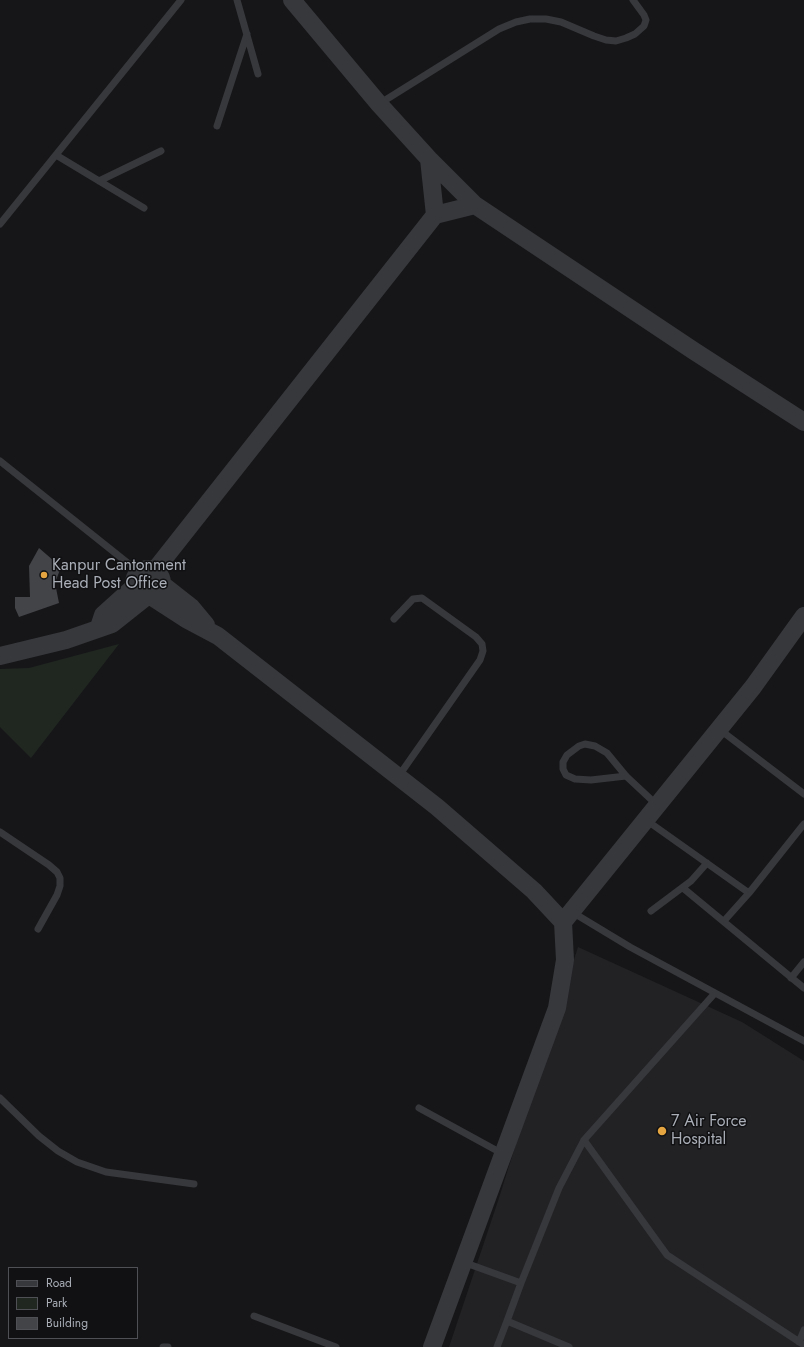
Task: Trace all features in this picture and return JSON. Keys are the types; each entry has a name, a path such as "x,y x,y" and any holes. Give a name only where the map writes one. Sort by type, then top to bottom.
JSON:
{"street":[{"path":"292,0 379,104 429,159 475,205 694,351 804,422"},
{"path":"429,159 434,215"},
{"path":"0,656 66,640 99,628 103,615 148,585 434,215 475,205"},
{"path":"148,585 186,619 214,633 437,807 534,891 567,917"},
{"path":"432,1347 557,1008 565,960 567,917 753,687 804,616"}],"lane":[{"path":"0,224 181,0"},
{"path":"237,0 258,74"},
{"path":"379,104 499,30 516,22 530,18 561,22 606,40 616,41 636,34 644,26 646,20 633,0"},
{"path":"217,126 247,34"},
{"path":"99,181 161,151"},
{"path":"56,155 144,208"},
{"path":"0,461 148,585"},
{"path":"394,619 413,599 422,598 476,637 482,644 483,651 480,660 398,777"},
{"path":"719,730 804,794"},
{"path":"626,776 591,780 575,779 566,775 564,772 563,762 567,755 579,746 585,744 595,746 607,753 626,776 657,806"},
{"path":"646,820 749,892"},
{"path":"724,921 804,824"},
{"path":"0,832 49,864 57,872 60,878 60,886 57,895 38,929"},
{"path":"651,911 683,888 699,874 707,863"},
{"path":"683,888 804,988"},
{"path":"567,917 630,947 804,1041"},
{"path":"791,978 804,962"},
{"path":"497,1347 559,1188 584,1140 714,992"},
{"path":"0,1098 39,1136 58,1151 77,1162 106,1172 194,1184"},
{"path":"419,1108 503,1154"},
{"path":"584,1140 667,1255 801,1344 804,1330"},
{"path":"463,1262 521,1284"},
{"path":"254,1316 336,1347"},
{"path":"507,1321 568,1347"},
{"path":"163,1347 168,1347"}],"shaded area":[{"name":"7 Air Force Hospital","path":"578,947 742,1022 804,1061 804,1347 449,1347 498,1201"}],"green space":[{"path":"119,644 31,758 0,727 0,669 29,668"}],"building":[{"name":"Kanpur Cantonment Head Post Office","path":"39,548 61,567 55,583 59,603 19,617 15,608 15,597 30,597 29,566"}],"place":[{"name":"Kanpur Cantonment Head Post Office","path":"44,575"},
{"name":"7 Air Force Hospital","path":"662,1131"}]}
